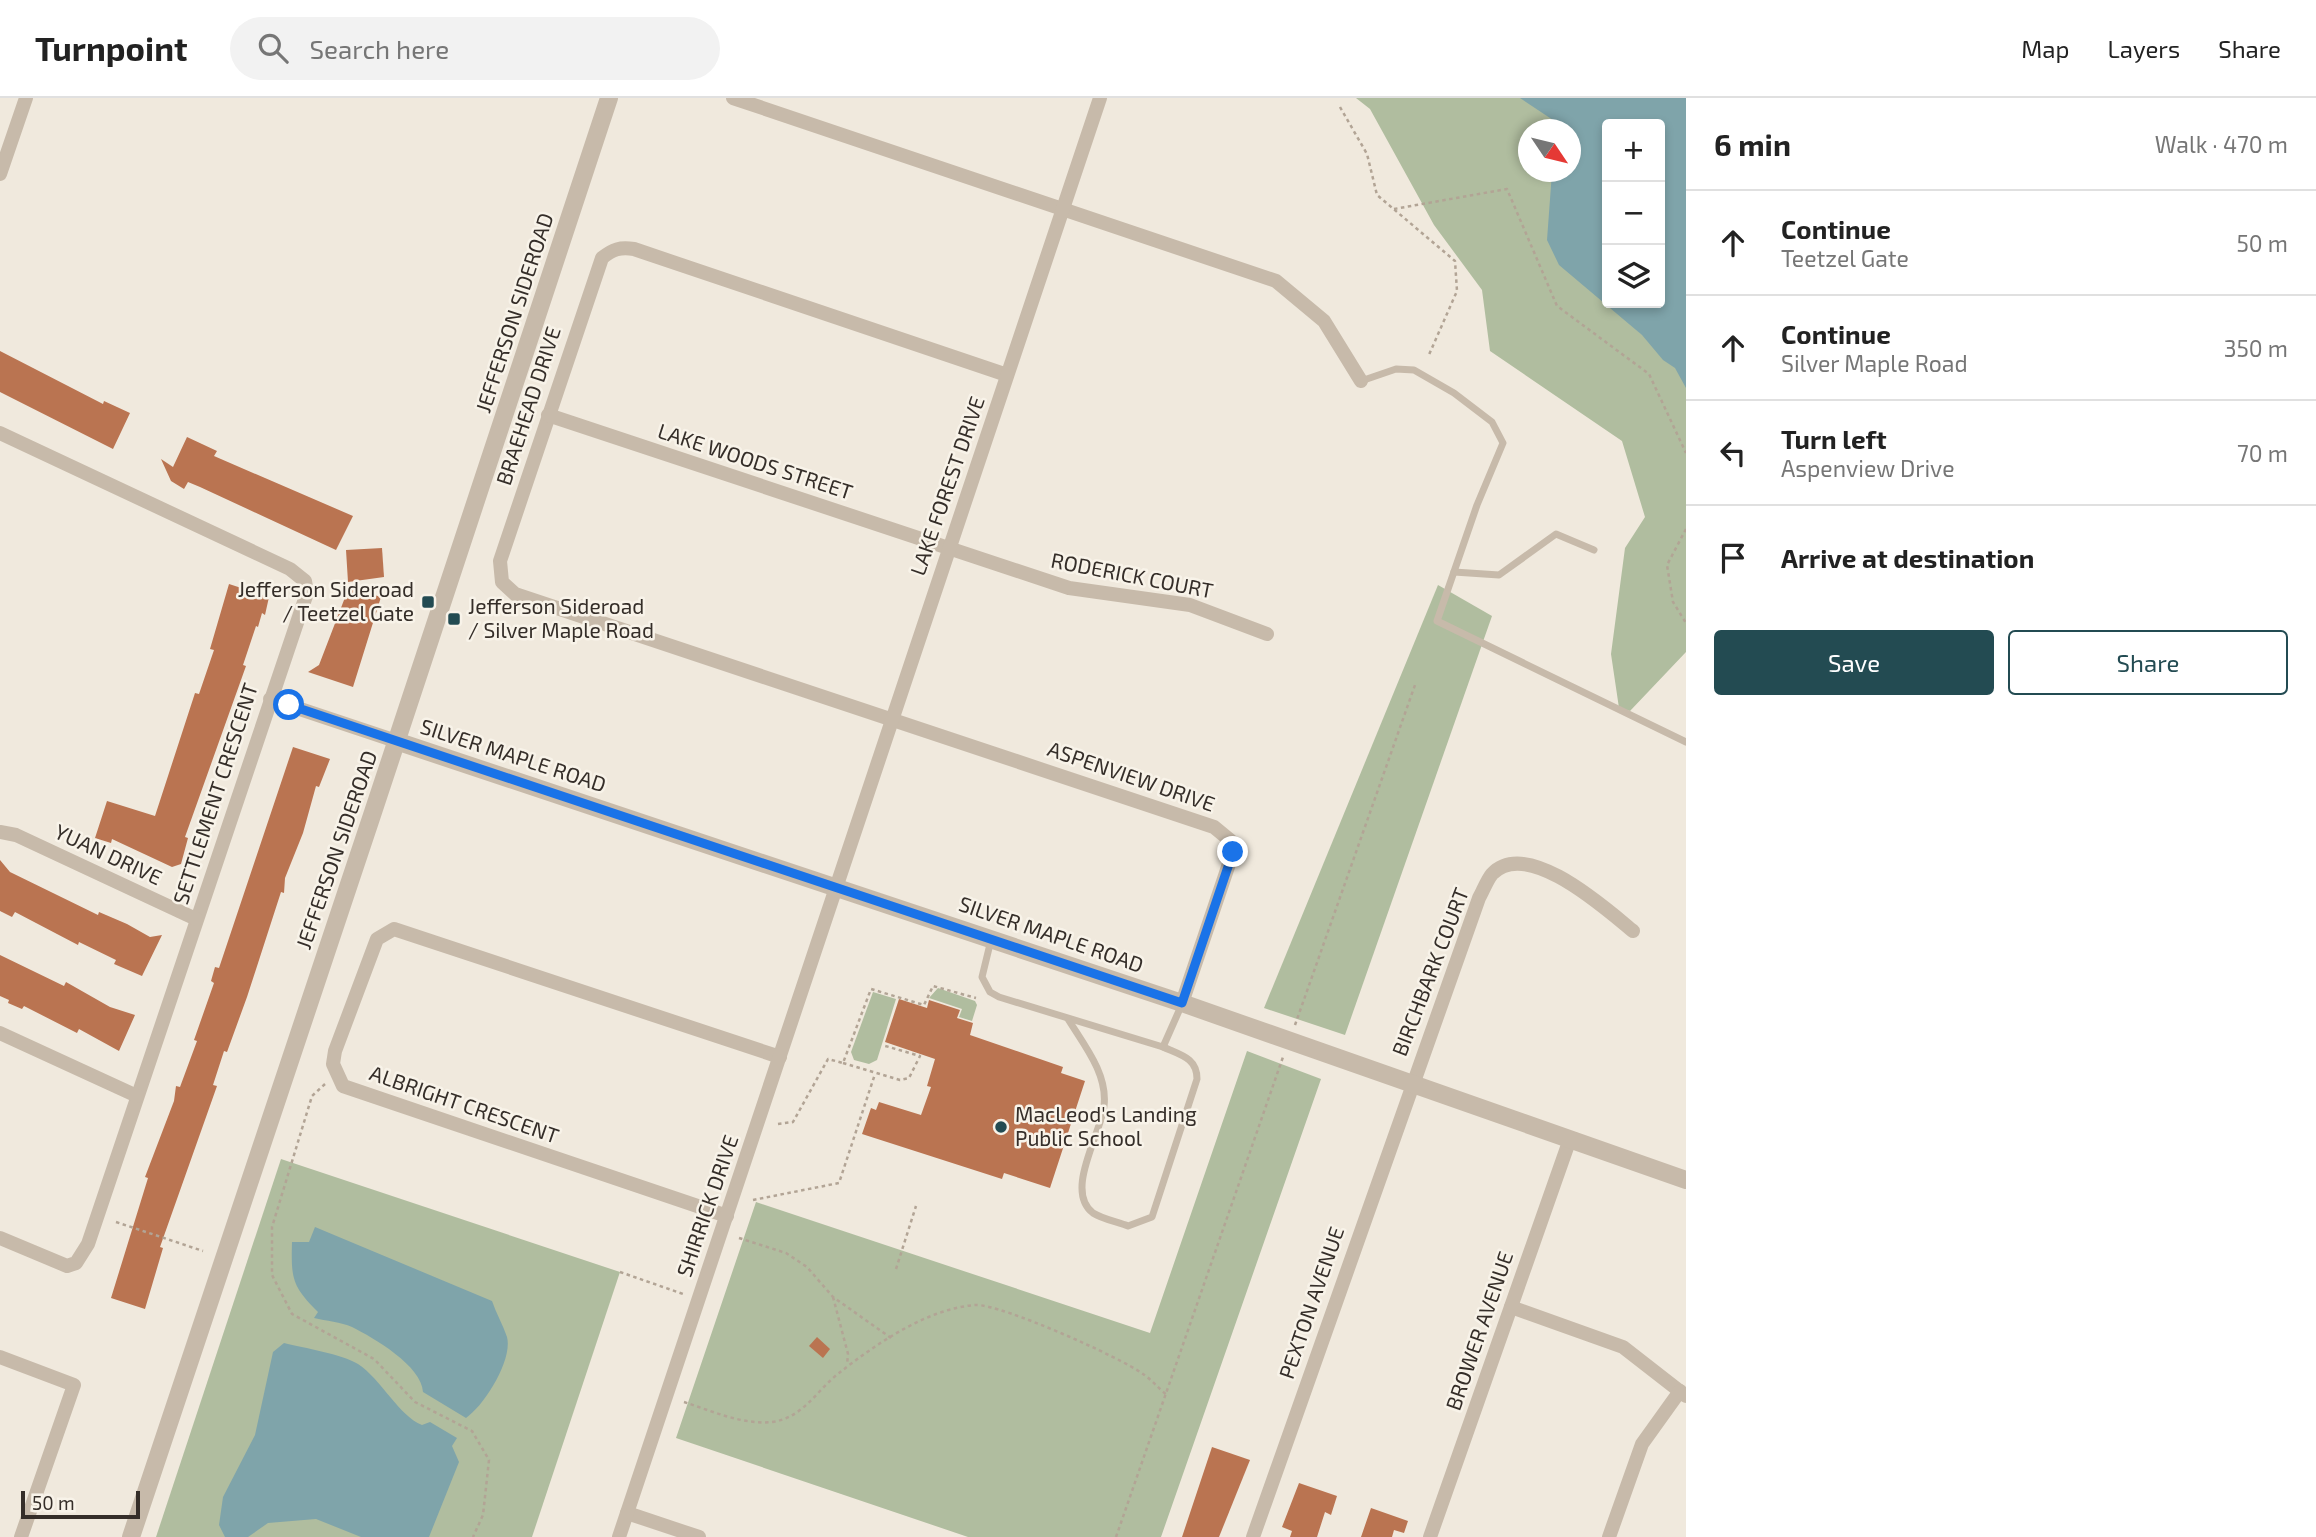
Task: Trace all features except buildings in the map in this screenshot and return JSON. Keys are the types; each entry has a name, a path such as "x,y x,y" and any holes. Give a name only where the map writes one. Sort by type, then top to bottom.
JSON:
{"street":[{"path":"0,174 26,98"},
{"name":"JEFFERSON SIDEROAD","path":"131,1537 320,967 399,742 609,98"},
{"path":"733,98 1276,281 1324,321 1361,381"},
{"name":"LAKE FOREST DRIVE","path":"836,887 1100,98"},
{"name":"BRAEHEAD DRIVE","path":"891,720 514,594 507,589 499,572 500,561 548,415 602,258 611,250 623,247 1007,375"},
{"name":"LAKE WOODS STREET","path":"548,415 948,549"},
{"name":"SETTLEMENT CRESCENT","path":"0,433 299,573 305,581 307,593 89,1244 76,1263 67,1266 55,1264 0,1238"},
{"name":"RODERICK COURT","path":"948,549 1069,588 1189,605 1267,634"},
{"path":"270,699 399,742"},
{"name":"ASPENVIEW DRIVE","path":"891,720 1214,827 1224,833 1233,852 1182,1003"},
{"name":"SILVER MAPLE ROAD","path":"399,742 1182,1003 1686,1180"},
{"name":"YUAN DRIVE","path":"0,832 16,835 196,919"},
{"name":"BIRCHBARK COURT","path":"1412,1083 1479,898 1493,873 1513,863 1540,866 1594,899 1633,931"},
{"name":"SHIRRICK DRIVE","path":"619,1537 836,887"},
{"name":"ALBRIGHT CRESCENT","path":"727,1216 343,1086 336,1076 333,1064 335,1051 377,939 394,929 780,1057"},
{"path":"0,1033 137,1096"},
{"name":"PEXTON AVENUE","path":"1253,1537 1412,1083"},
{"name":"BROWER AVENUE","path":"1430,1537 1570,1139"},
{"path":"1510,1307 1623,1347 1683,1393 1643,1444 1609,1537"},
{"path":"0,1357 74,1385 22,1537"},
{"path":"627,1513 699,1537"}],"lane":[{"path":"1361,381 1396,369 1414,370 1454,393 1492,422 1503,443 1437,621 1686,742"},
{"path":"1454,572 1499,575 1556,534 1594,550"},
{"path":"992,939 982,977 990,992 1163,1048 1189,1058 1197,1068 1197,1079 1152,1217 1129,1226 1092,1213 1084,1198 1080,1184 1104,1106 1100,1070 1068,1019"},
{"path":"1163,1048 1182,1003"}],"path":[{"path":"1340,107 1367,154 1377,195 1455,261 1457,290 1428,357"},
{"path":"1394,209 1507,189 1557,306 1649,374 1686,453"},
{"path":"1686,529 1667,565 1672,601 1686,623"},
{"path":"1116,1537 1415,684"},
{"path":"844,1063 871,989 925,1005 933,986 976,998"},
{"path":"778,1124 793,1122 828,1059 900,1080 909,1078 920,1056 882,1045"},
{"path":"753,1200 839,1183 875,1074"},
{"path":"325,1084 312,1096 272,1227 272,1275 292,1314 374,1359 415,1402 471,1431 489,1460 483,1515 472,1537"},
{"path":"896,1269 916,1206"},
{"path":"116,1222 203,1251"},
{"path":"739,1238 797,1260 807,1267 833,1297 891,1338"},
{"path":"620,1272 699,1299"},
{"path":"833,1297 848,1354 846,1368"},
{"path":"684,1402 740,1421 773,1422 804,1409 846,1368 891,1338 934,1316 977,1305 1019,1315 1142,1373 1167,1395"}],"green space":[{"path":"1356,98 1544,98 1555,119 1518,119 1518,182 1565,182 1602,288 1602,308 1613,308 1686,374 1686,652 1630,711 1619,708 1611,654 1625,548 1645,517 1622,441 1490,351 1482,290 1434,225 1370,109"},
{"path":"1438,585 1492,616 1345,1035 1264,1008"},
{"path":"938,988 975,1001 977,1005 972,1021 959,1017 962,1009 929,998"},
{"path":"873,992 896,999 877,1060 869,1064 854,1060 851,1052"},
{"path":"1247,1051 1321,1079 1161,1537 968,1537 676,1438 756,1202 1150,1333"},
{"path":"281,1159 620,1272 532,1537 156,1537"}],"water":[{"path":"1520,98 1686,98 1686,388 1675,368 1663,360 1642,335 1610,308 1665,308 1665,119 1602,119 1602,301 1559,265 1547,240 1551,182 1581,182 1581,119 1552,119"},
{"path":"315,1227 492,1301 507,1337 506,1358 496,1382 481,1404 466,1418 423,1392 415,1372 384,1346 348,1325 314,1318 318,1312 295,1281 292,1242 309,1242"},
{"path":"284,1343 351,1360 366,1371 414,1420 422,1425 430,1422 457,1438 452,1446 459,1462 429,1537 361,1537 316,1519 268,1523 248,1537 225,1537 219,1525 223,1497 255,1435 273,1352"}],"place":[{"name":"Jefferson Sideroad / Teetzel Gate","path":"428,602"},
{"name":"Jefferson Sideroad / Silver Maple Road","path":"454,619"},
{"name":"MacLeod's Landing Public School","path":"1001,1127"}],"route":[{"path":"289,705 1182,1003 1233,852"}]}
